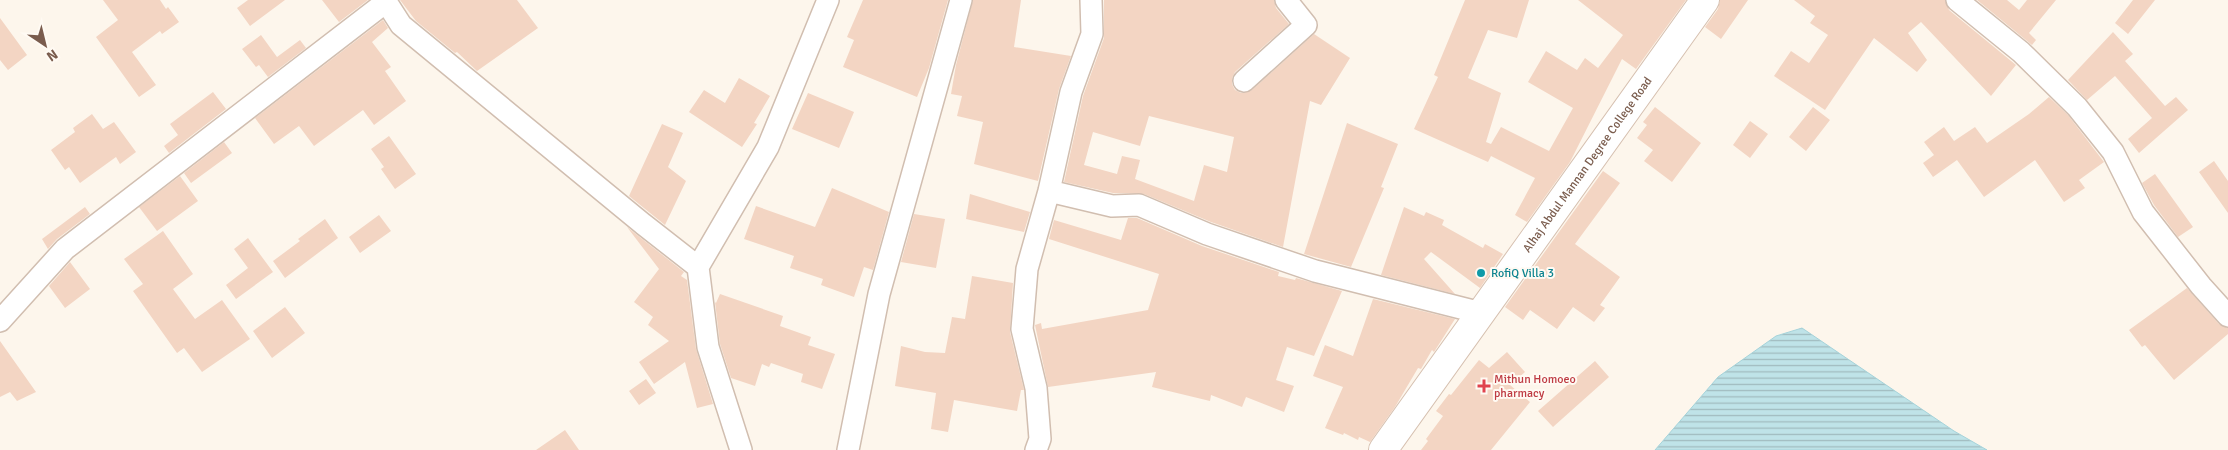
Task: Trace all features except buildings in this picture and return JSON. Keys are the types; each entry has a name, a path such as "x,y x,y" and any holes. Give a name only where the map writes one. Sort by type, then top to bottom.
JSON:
{"street":[{"path":"741,450 708,347 698,266 768,147 828,0"},
{"path":"848,450 879,294 961,0"},
{"path":"1036,450 1040,439 1036,388 1022,329 1026,269 1049,192 1071,92 1092,34 1091,0"},
{"path":"1244,81 1306,25 1286,0"},
{"name":"Alhaj Abdul Mannan Degree College Road","path":"1383,450 1705,0"},
{"path":"1957,0 2021,52 2077,106 2113,152 2143,212 2201,286 2228,316"},
{"path":"0,322 65,249 386,1 401,25 643,224 698,266"},
{"path":"1049,192 1112,206 1139,205 1207,234 1315,271 1481,313"}],"water":[{"path":"1802,328 1954,431 1987,450 1655,450 1718,377 1776,336"}],"place":[{"name":"RofiQ Villa 3","path":"1481,273"},
{"name":"Mithun Homoeo pharmacy","path":"1484,386"}]}
